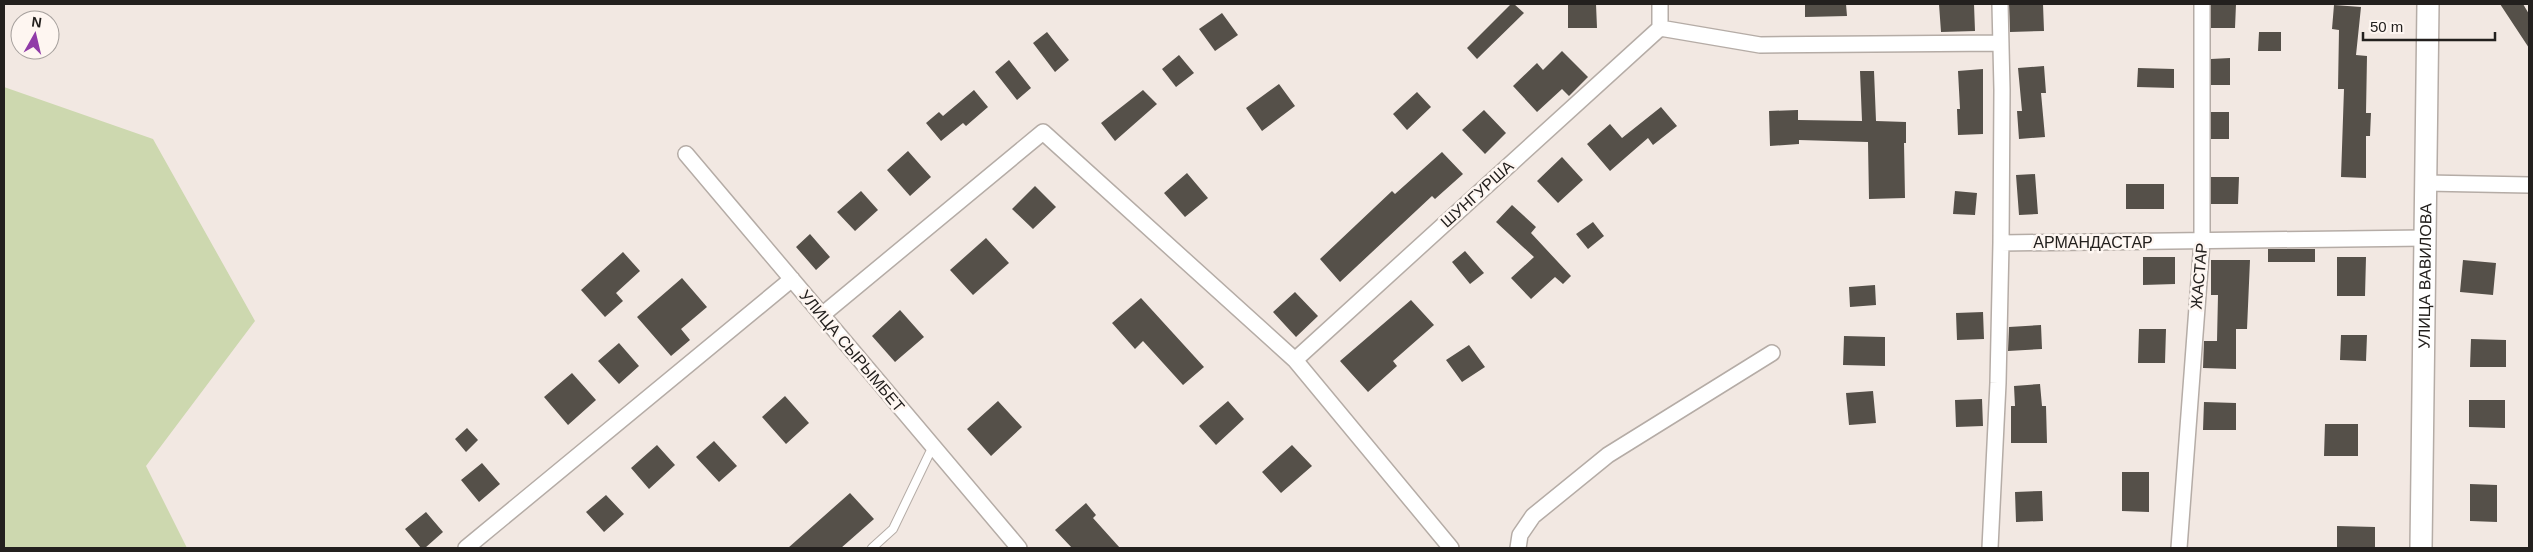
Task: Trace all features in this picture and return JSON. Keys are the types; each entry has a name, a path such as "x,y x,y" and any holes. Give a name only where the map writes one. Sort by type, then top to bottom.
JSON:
{"street":[{"path":"1660,4 1660,28 1760,45 2001,43"},
{"path":"1990,548 1998,383 2001,243 2000,4"},
{"name":"ЖАСТАР","path":"2179,548 2202,241 2202,4"},
{"name":"УЛИЦА ВАВИЛОВА","path":"2421,548 2428,4"},
{"name":"ШУНГУРША","path":"1295,360 1660,28"},
{"path":"822,315 1043,132 1295,360 1451,548"},
{"name":"УЛИЦА СЫРЫМБЕТ","path":"686,154 1019,548"},
{"path":"2426,183 2529,185"},
{"name":"АРМАНДАСТАР","path":"2001,243 2425,238"},
{"path":"466,548 792,279"},
{"path":"1518,548 1520,535 1533,516 1608,455 1772,352"}],"lane":[{"path":"872,548 892,528 933,446"}],"green space":[{"path":"4,87 153,139 255,321 146,466 187,548 4,548"}],"building":[{"path":"1511,4 1514,4 1524,13 1477,59 1467,48"},
{"path":"1568,4 1596,4 1597,28 1568,28"},
{"path":"1805,4 1846,4 1847,16 1805,17"},
{"path":"1939,4 1974,4 1975,31 1941,32"},
{"path":"2009,4 2043,4 2044,31 2010,32"},
{"path":"2211,4 2236,4 2235,28 2211,28"},
{"path":"2500,4 2523,4 2529,14 2529,48"},
{"path":"2334,5 2361,7 2356,55 2367,56 2366,113 2371,113 2370,136 2366,136 2366,178 2341,177 2344,89 2338,89 2339,30 2332,29"},
{"path":"1222,13 1238,35 1215,51 1199,29"},
{"path":"1047,32 1069,60 1055,72 1033,43"},
{"path":"2259,32 2281,32 2281,51 2258,51"},
{"path":"1562,51 1588,77 1569,96 1562,89 1537,112 1513,86 1537,63 1543,70"},
{"path":"1179,55 1194,73 1176,87 1162,69"},
{"path":"2230,58 2230,85 2211,85 2211,59"},
{"path":"1009,60 1031,88 1017,100 995,72"},
{"path":"2044,66 2046,93 2041,93 2045,137 2019,139 2017,111 2022,111 2018,68"},
{"path":"2138,68 2174,69 2174,88 2137,87"},
{"path":"1983,69 1983,134 1958,135 1957,109 1960,109 1958,71"},
{"path":"1860,71 1874,71 1876,121 1906,122 1906,143 1904,143 1905,198 1869,199 1868,142 1799,140 1799,144 1770,146 1769,111 1798,110 1798,120 1862,121"},
{"path":"1279,84 1295,106 1262,131 1246,108"},
{"path":"974,90 988,107 966,126 963,123 941,141 926,123 939,112 943,116"},
{"path":"1143,90 1157,104 1115,141 1101,123"},
{"path":"1417,92 1431,107 1407,130 1393,114"},
{"path":"1661,107 1677,126 1653,145 1648,138 1610,171 1587,144 1610,124 1622,138"},
{"path":"1484,110 1506,133 1485,154 1462,130"},
{"path":"2211,112 2229,112 2229,139 2211,139"},
{"path":"908,151 931,177 910,196 887,170"},
{"path":"1442,152 1463,174 1435,199 1432,196 1340,282 1320,259 1392,191 1395,194"},
{"path":"1562,157 1583,180 1558,203 1537,181"},
{"path":"1187,173 1208,198 1185,217 1164,193"},
{"path":"2035,174 2038,214 2019,215 2016,175"},
{"path":"2211,177 2239,177 2238,204 2211,204"},
{"path":"2126,184 2164,184 2164,209 2126,209"},
{"path":"1035,186 1056,207 1033,229 1012,209"},
{"path":"861,191 878,210 855,231 837,212"},
{"path":"1955,191 1977,193 1975,215 1953,214"},
{"path":"1512,205 1536,227 1531,233 1571,276 1563,284 1555,277 1531,299 1511,278 1534,257 1496,222"},
{"path":"1593,222 1604,236 1588,249 1576,234"},
{"path":"810,234 830,257 816,270 796,247"},
{"path":"986,238 1009,263 973,295 950,270"},
{"path":"2268,249 2315,249 2315,262 2268,262"},
{"path":"1465,251 1484,273 1470,284 1452,262"},
{"path":"623,252 640,271 616,293 623,301 605,317 581,290"},
{"path":"2143,257 2175,257 2175,284 2143,285"},
{"path":"2337,257 2366,257 2365,296 2337,296"},
{"path":"2211,260 2250,260 2247,329 2236,329 2236,369 2203,368 2204,341 2217,341 2218,295 2211,295"},
{"path":"2463,260 2496,263 2493,295 2460,292"},
{"path":"682,278 707,307 681,329 690,340 671,356 637,317"},
{"path":"1875,285 1876,305 1850,307 1849,287"},
{"path":"1295,292 1318,316 1296,337 1273,312"},
{"path":"1141,298 1204,367 1183,385 1143,341 1135,349 1112,323"},
{"path":"1411,300 1434,325 1393,361 1397,366 1368,392 1340,361"},
{"path":"900,310 924,337 895,362 872,336"},
{"path":"1983,312 1984,339 1957,340 1956,313"},
{"path":"2041,325 2042,349 2008,351 2009,327"},
{"path":"2139,329 2166,329 2165,363 2138,363"},
{"path":"2341,335 2367,335 2366,361 2340,360"},
{"path":"1844,336 1885,337 1885,366 1843,365"},
{"path":"2471,339 2506,340 2506,367 2470,367"},
{"path":"619,343 639,366 619,384 598,361"},
{"path":"1469,345 1485,367 1462,382 1446,360"},
{"path":"572,373 596,400 568,425 544,397"},
{"path":"2040,384 2042,406 2046,406 2047,443 2011,443 2011,406 2015,406 2014,386"},
{"path":"1873,391 1876,423 1849,425 1846,393"},
{"path":"785,396 809,423 786,444 762,417"},
{"path":"1982,399 1983,426 1956,427 1955,400"},
{"path":"2469,400 2505,400 2505,428 2469,427"},
{"path":"998,401 1022,427 991,456 967,429"},
{"path":"1228,401 1244,419 1216,445 1199,426"},
{"path":"2204,402 2236,403 2236,430 2203,430"},
{"path":"2325,424 2358,424 2358,456 2324,456"},
{"path":"467,428 478,440 466,452 455,439"},
{"path":"714,441 737,466 719,482 696,457"},
{"path":"657,445 675,465 649,489 631,468"},
{"path":"1292,445 1312,466 1281,493 1262,472"},
{"path":"482,463 500,484 479,502 461,480"},
{"path":"2122,472 2149,472 2149,512 2122,511"},
{"path":"2470,484 2497,485 2497,522 2470,521"},
{"path":"2042,491 2043,521 2016,522 2015,492"},
{"path":"850,493 874,519 841,548 788,548"},
{"path":"606,495 624,514 604,532 586,512"},
{"path":"1086,503 1096,515 1093,518 1120,548 1072,548 1055,530"},
{"path":"426,512 443,532 425,548 421,548 405,529"},
{"path":"2337,526 2375,527 2375,548 2337,548"}]}
